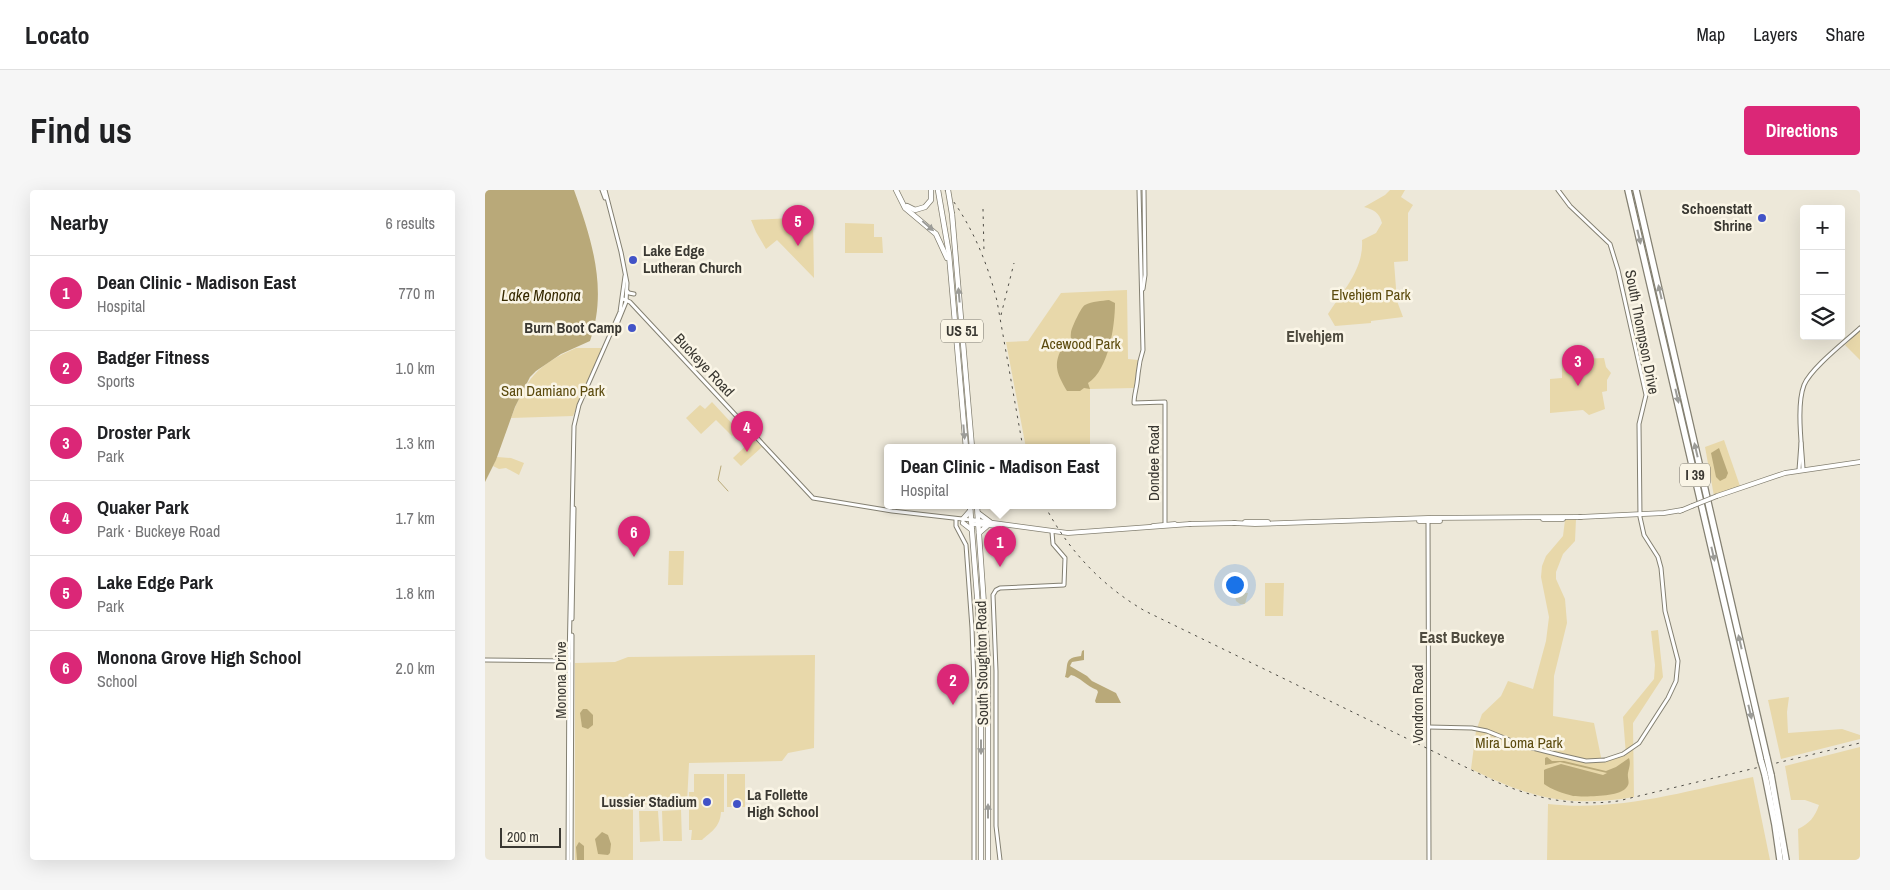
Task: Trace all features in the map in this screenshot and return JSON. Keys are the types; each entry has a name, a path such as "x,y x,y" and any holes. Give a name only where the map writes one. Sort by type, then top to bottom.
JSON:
{"highway":[{"name":"I 39","path":"1628,190 1787,860"},
{"name":"I 39","path":"1636,190 1764,759"},
{"name":"I 39","path":"1768,775 1780,860"}],"main road":[{"path":"898,190 908,206 918,210 928,204 931,198 931,190"},
{"path":"898,190 905,208 929,227 938,237 947,254 952,278"},
{"name":"US 51","path":"948,190 952,214 972,444"},
{"name":"US 51","path":"938,192 952,278 966,444"},
{"path":"1138,528 1165,524 1255,521 1428,520 1666,515 1770,477 1801,470 1860,462"},
{"path":"970,509 963,521 972,531"},
{"name":"South Stoughton Road","path":"972,509 979,533 988,663 988,860"},
{"path":"977,512 989,524"},
{"name":"South Stoughton Road","path":"977,512 972,531 981,662 982,858"},
{"path":"983,582 975,522 1068,533 1190,524"},
{"path":"979,533 989,524"}],"street":[{"name":"Monona Drive","path":"603,190 621,252 627,291 615,326"},
{"path":"1139,190 1142,295"},
{"path":"1142,295 1145,275 1143,190"},
{"name":"South Thompson Drive","path":"1429,727 1460,726 1478,729 1524,746 1586,761 1597,761 1615,758 1639,743 1673,689 1678,668 1677,655 1665,611 1661,568 1644,535 1640,515 1639,424 1646,395 1614,254 1610,244 1570,206 1558,190"},
{"name":"Monona Drive","path":"570,860 569,762 573,438 579,405 624,308 625,276"},
{"path":"627,291 629,294 634,294"},
{"name":"Dondee Road","path":"1142,295 1143,350 1137,367 1134,403 1165,402 1165,524"},
{"name":"Buckeye Road","path":"624,299 635,308 813,498 975,522"},
{"path":"624,308 629,306 635,308"},
{"path":"1801,470 1801,398 1805,384 1816,369 1860,328"},
{"path":"955,519 956,526 965,545 973,645 974,860"},
{"name":"Vondron Road","path":"1428,520 1429,860"},
{"name":"South Stoughton Road","path":"1000,860 997,830 996,665 992,597 995,591 1000,588 1059,587 1064,585 1065,558 1054,545 1052,532"},
{"path":"485,660 571,661"}],"green space":[{"name":"Elvehjem Park","path":"1390,190 1405,190 1401,197 1413,205 1408,213 1408,261 1394,262 1397,301 1403,317 1371,321 1371,323 1335,326 1328,314 1356,270 1362,251 1362,240 1376,233 1382,223 1376,212 1364,207"},
{"path":"813,217 814,278 777,240 766,249 751,220"},
{"path":"845,223 874,224 874,237 882,237 883,253 845,253"},
{"name":"Acewood Park","path":"1127,290 1128,359 1138,360 1134,388 1090,389 1090,444 1025,444 1006,342 1028,341 1061,293"},
{"path":"1860,330 1860,360 1845,345"},
{"path":"1577,347 1579,359 1604,358 1606,367 1611,373 1607,380 1607,391 1602,392 1605,409 1589,415 1583,410 1550,413 1550,379 1562,378 1562,360 1578,359"},
{"name":"San Damiano Park","path":"576,348 602,348 573,416 511,418 522,393 535,374 551,360"},
{"path":"712,402 738,430 732,436 716,420 701,434 686,418 700,405 705,409"},
{"path":"753,439 762,447 741,466 733,458"},
{"path":"1724,440 1740,486 1714,496 1705,447"},
{"path":"497,457 511,458 524,463 519,475 506,468 499,469 493,466"},
{"name":"Mira Loma Park","path":"1576,519 1575,541 1563,554 1556,572 1556,579 1565,599 1567,623 1554,676 1553,716 1594,723 1602,762 1626,755 1623,717 1654,679 1655,665 1651,631 1658,630 1663,677 1633,723 1634,797 1589,801 1569,801 1550,798 1531,794 1471,769 1476,731 1482,714 1501,696 1508,681 1533,689 1546,641 1549,617 1541,577 1542,566 1546,556 1563,536 1565,520"},
{"path":"669,551 684,551 683,585 668,585"},
{"path":"1265,583 1284,583 1283,616 1265,616"},
{"path":"1238,593 1248,593 1245,604 1240,604 1236,601 1235,596"},
{"path":"815,655 814,748 788,753 782,761 689,763 687,803 633,805 633,860 575,860 575,663 615,662 628,657"},
{"path":"1789,697 1787,712 1788,733 1842,729 1860,735 1860,739 1781,759 1768,700"},
{"path":"1860,747 1860,860 1799,860 1798,829 1811,820 1819,805 1805,800 1791,800 1785,766"},
{"name":"Lussier Stadium","path":"694,774 724,774 724,812 721,812 715,828 702,840 691,840 692,830 689,830 689,792 694,792"},
{"path":"727,774 745,774 745,807 727,807"},
{"path":"1753,777 1770,860 1547,860 1548,804 1574,806 1626,803"},
{"path":"681,810 682,841 663,841 662,811"},
{"path":"786,810 805,810 805,817 786,817"},
{"path":"639,811 658,811 660,841 640,842"}],"water":[{"name":"Lake Monona","path":"485,190 574,190 592,246 598,284 598,303 590,341 561,354 530,377 515,407 496,460 485,482"},
{"path":"1109,300 1115,303 1114,323 1106,358 1095,377 1088,383 1090,389 1084,388 1080,391 1067,391 1059,376 1057,367 1060,352 1071,348 1072,329 1083,307 1091,303"},
{"path":"1719,448 1728,473 1726,478 1720,481 1716,477 1711,453"},
{"path":"1084,650 1084,660 1072,662 1070,666 1092,681 1116,693 1121,703 1096,703 1097,690 1074,676 1065,677 1069,660 1081,656"},
{"path":"583,709 587,709 593,715 593,725 588,729 582,727 580,713"},
{"path":"1547,757 1552,761 1564,761 1606,771 1629,758 1629,781 1626,788 1622,791 1609,795 1573,796 1562,793 1544,784 1544,770 1561,764 1603,775 1607,773 1560,762 1545,765 1545,758"},
{"path":"602,832 608,835 611,844 608,855 598,854 595,839"},
{"path":"579,842 584,846 584,860 577,860 576,847"}],"waterway":[{"path":"721,466 718,480 728,491"}],"railway":[{"path":"945,190 970,229 983,257 993,286 1022,444"},
{"path":"983,209 984,252"},
{"path":"1001,315 1014,263"},
{"path":"1047,509 1064,537 1087,566 1114,590 1145,611 1488,778 1535,796 1584,803 1618,801 1860,743"}],"place":[{"name":"Schoenstatt Shrine","path":"1762,218"},
{"name":"Lake Edge Park","path":"798,246"},
{"name":"Lake Edge Lutheran Church","path":"633,260"},
{"name":"Burn Boot Camp","path":"632,328"},
{"name":"Droster Park","path":"1578,386"},
{"name":"Quaker Park","path":"747,452"},
{"name":"Monona Grove High School","path":"634,557"},
{"name":"Dean Clinic - Madison East","path":"1000,567"},
{"name":"Badger Fitness","path":"953,705"},
{"name":"Lussier Stadium","path":"707,802"},
{"name":"La Follette High School","path":"737,804"}],"district":[{"name":"Elvehjem","path":"1315,336"},
{"name":"East Buckeye","path":"1462,637"}]}
